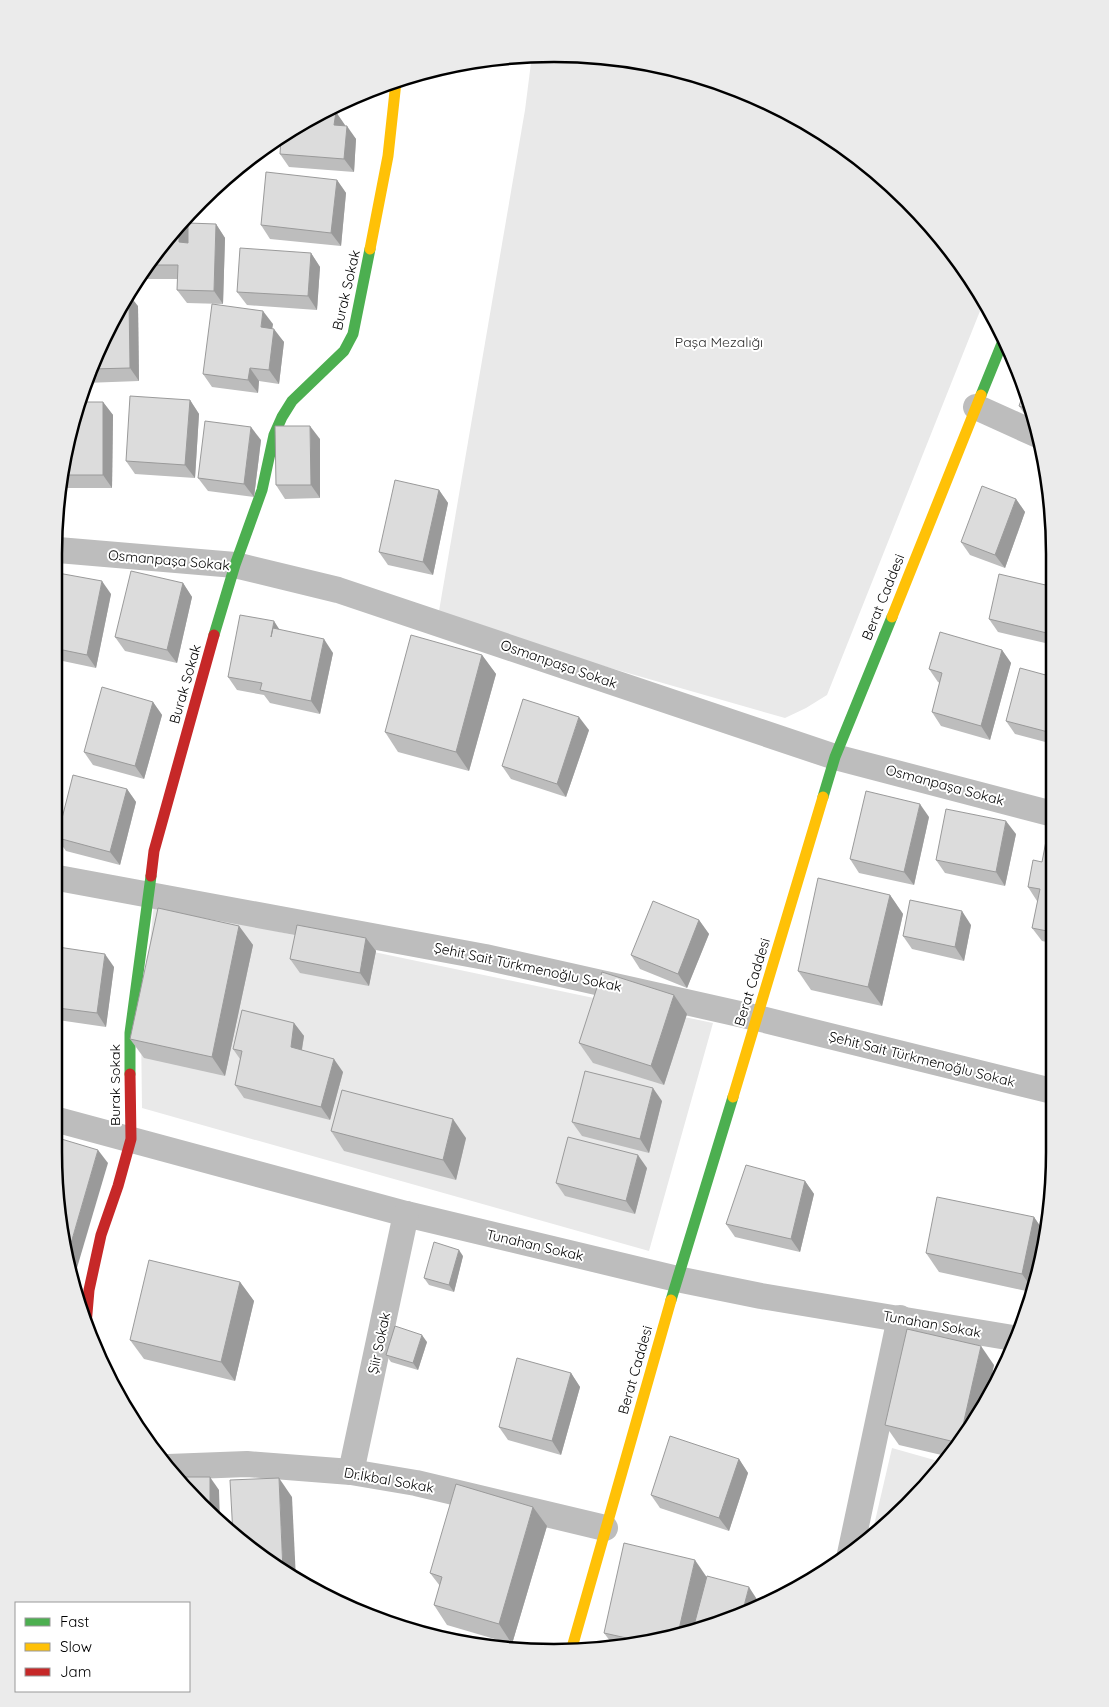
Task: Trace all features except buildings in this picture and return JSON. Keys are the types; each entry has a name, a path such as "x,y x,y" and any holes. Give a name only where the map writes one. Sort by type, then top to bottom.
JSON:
{"street":[{"name":"Burak Sokak","path":"88,1307 89,1290 101,1235 118,1186 131,1139 130,1033 154,851 235,565 262,490 274,434 292,401 344,351 353,334 360,308 388,156 395,89"},
{"name":"Berat Caddesi","path":"573,1643 677,1278 757,1018 834,757 1000,347"},
{"path":"976,407 1031,432"},
{"name":"Osmanpaşa Sokak","path":"62,550 235,565 338,590 834,757 1046,812"},
{"name":"Şehit Sait Türkmenoğlu Sokak","path":"62,879 494,959 757,1018 1046,1090"},
{"name":"Tunahan Sokak","path":"62,1121 406,1214 677,1278 760,1296 1010,1337"},
{"name":"Şiir Sokak","path":"351,1472 406,1214"},
{"path":"852,1544 900,1318"},
{"name":"Dr.İkbal Sokak","path":"176,1467 247,1464 351,1472 416,1483 606,1528"}],"green space":[{"name":"Paşa Mezalığı","path":"554,62 619,67 650,72 682,79 743,100 801,128 854,164 879,185 924,230 945,255 981,309 827,695 785,718 558,653 439,611 525,110 531,63"},
{"path":"154,904 713,1023 649,1251 142,1108 141,1028"},
{"path":"892,1448 938,1461 902,1500 874,1526"}],"traffic: fast":[{"path":"214,635 235,565 262,490 274,435 292,401 344,351 353,334 370,249"},
{"path":"981,395 1001,347"},
{"path":"823,797 835,757 892,617"},
{"path":"130,1074 130,1033 151,876"},
{"path":"671,1300 733,1097"}],"traffic: slow":[{"path":"370,249 388,156 395,89"},
{"path":"892,617 981,395"},
{"path":"733,1097 823,797"},
{"path":"573,1643 671,1300"}],"traffic: jam":[{"path":"151,876 154,851 214,635"},
{"path":"88,1307 89,1290 101,1235 118,1186 131,1139 130,1074"}]}
